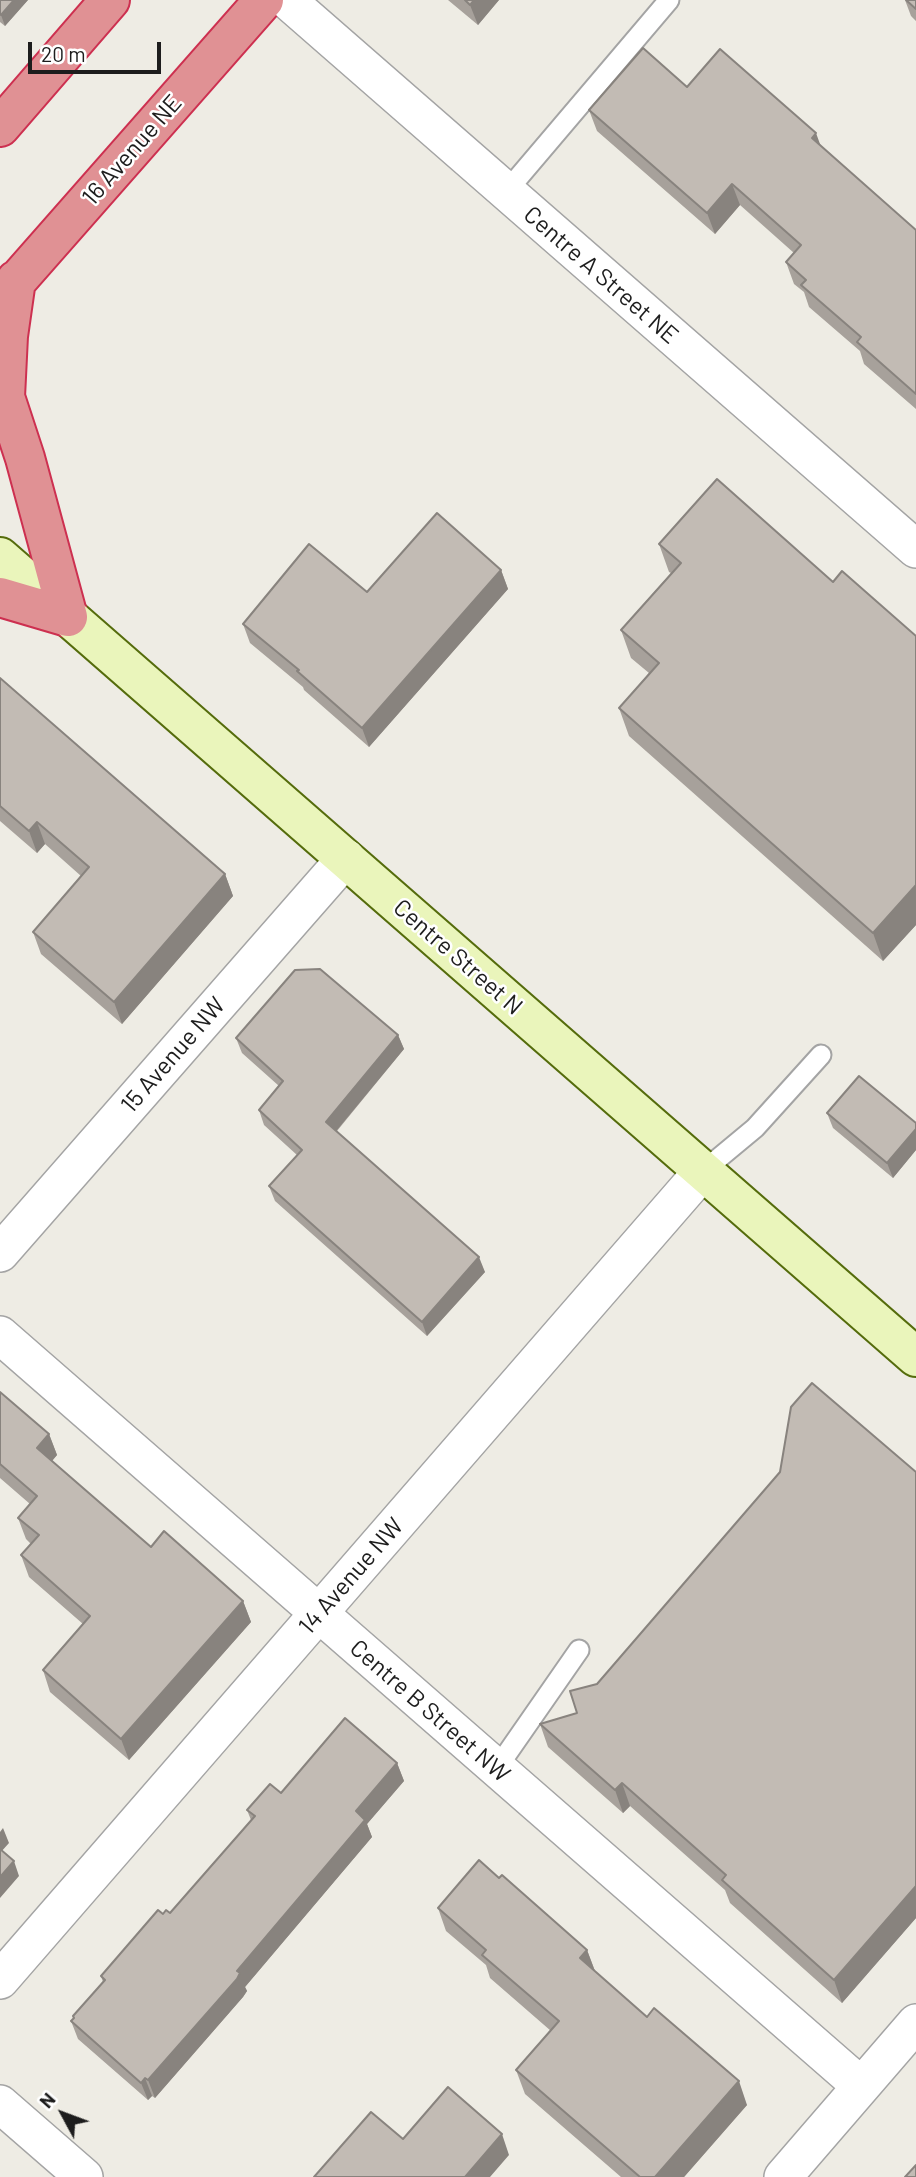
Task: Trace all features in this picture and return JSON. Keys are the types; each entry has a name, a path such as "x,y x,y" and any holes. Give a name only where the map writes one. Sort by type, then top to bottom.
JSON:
{"highway":[{"path":"0,127 110,0"},
{"name":"16 Avenue NE","path":"8,290 264,0"},
{"path":"8,290 5,397 25,458 68,617"},
{"path":"0,597 68,617"}],"main road":[{"name":"Centre Street N","path":"0,557 916,1357"}],"street":[{"name":"Centre A Street NE","path":"287,0 916,549"},
{"name":"15 Avenue NW","path":"0,1253 346,858"},
{"name":"14 Avenue NW","path":"0,1980 702,1171"},
{"name":"Centre B Street NW","path":"0,1335 861,2086"},
{"path":"783,2177 916,2023"},
{"path":"0,2104 84,2177"}],"lane":[{"path":"506,192 669,0"},
{"path":"702,1171 755,1128 821,1055"},
{"path":"497,1768 579,1650"}],"building":[{"path":"0,0 14,0 1,15 0,14"},
{"path":"906,0 916,0 916,9"},
{"path":"643,48 687,87 720,49 816,133 812,138 916,230 916,394 857,342 861,337 801,285 806,280 786,262 801,245 732,184 707,213 589,110"},
{"path":"717,479 833,582 842,571 916,636 916,885 873,933 619,708 659,663 621,630 681,563 659,544"},
{"path":"437,513 501,570 362,728 297,671 299,670 243,624 309,544 367,592"},
{"path":"0,678 225,874 114,1002 33,932 89,867 37,822 29,831 0,806"},
{"path":"320,969 398,1035 326,1122 479,1257 422,1322 269,1186 302,1150 259,1110 283,1081 236,1038 295,970"},
{"path":"859,1076 916,1123 916,1129 887,1163 827,1113"},
{"path":"812,1383 916,1472 916,1886 834,1980 722,1880 726,1875 622,1783 615,1790 540,1724 577,1713 570,1691 597,1684 780,1472 791,1407"},
{"path":"0,1392 49,1434 37,1448 151,1547 164,1531 243,1601 121,1739 43,1670 90,1616 21,1555 39,1535 18,1518 37,1496 0,1464"},
{"path":"345,1718 397,1763 356,1811 365,1820 237,1971 240,1973 237,1979 148,2080 145,2078 141,2083 71,2021 73,2016 105,1980 101,1976 158,1910 163,1914 166,1910 170,1913 255,1816 247,1810 270,1784 281,1793"},
{"path":"0,1849 14,1861 0,1877"},
{"path":"479,1860 499,1878 502,1875 587,1950 580,1958 647,2017 654,2008 739,2081 655,2177 640,2177 516,2070 559,2021 482,1955 486,1950 438,1908"},
{"path":"448,2087 502,2134 465,2177 314,2177 371,2112 403,2139"},
{"path":"916,2165 916,2177 905,2177"}]}
